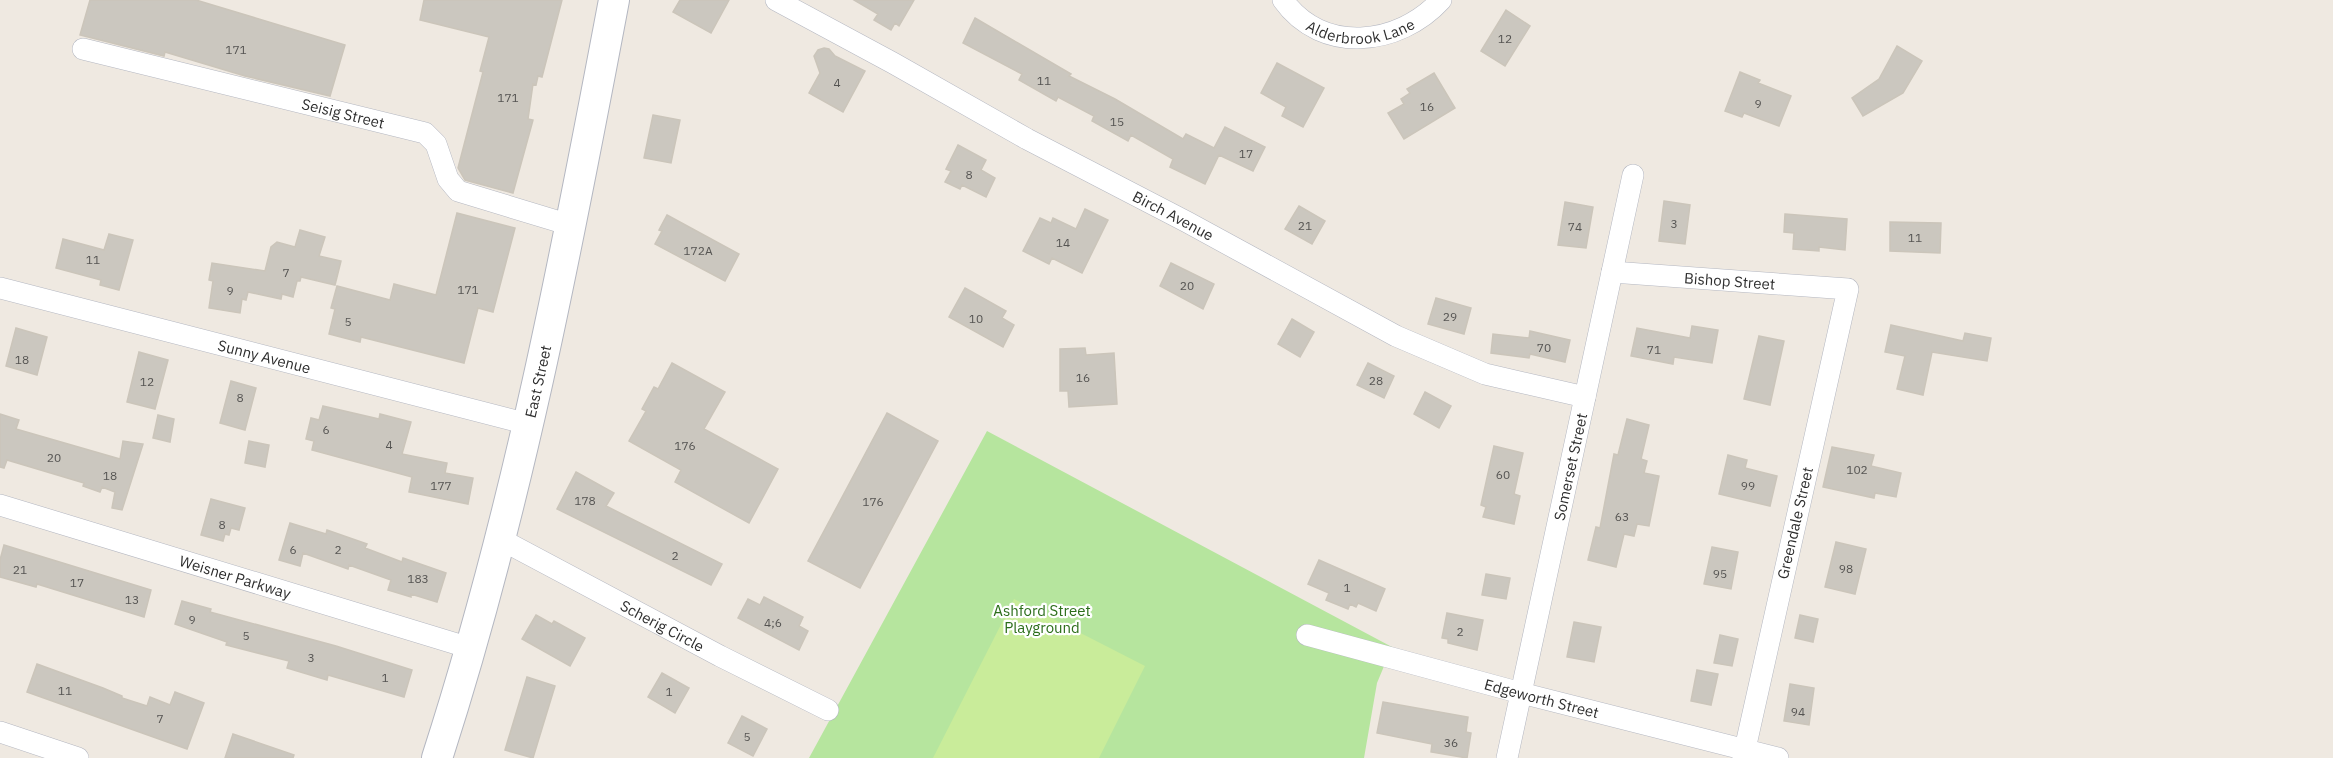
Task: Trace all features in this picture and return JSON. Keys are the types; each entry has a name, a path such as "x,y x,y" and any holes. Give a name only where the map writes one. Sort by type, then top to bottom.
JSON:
{"main road":[{"name":"East Street","path":"438,758 500,539 528,424 614,0"}],"street":[{"name":"Birch Avenue","path":"776,0 1027,139 1396,336 1485,374 1585,397"},
{"name":"Alderbrook Lane","path":"1283,0 1293,15 1319,31 1346,37 1375,37 1403,29 1427,15 1441,0"},
{"name":"Seisig Street","path":"82,49 425,133 436,144 448,179 458,191 570,225"},
{"name":"Somerset Street","path":"1507,758 1633,175"},
{"name":"Bishop Street","path":"1612,272 1848,289"},
{"name":"Sunny Avenue","path":"0,288 528,424"},
{"name":"Greendale Street","path":"1743,754 1848,289"},
{"name":"Weisner Parkway","path":"0,505 470,648"},
{"name":"Scherig Circle","path":"500,539 720,656 828,710"},
{"name":"Edgeworth Street","path":"1307,635 1743,754 1778,758"},
{"path":"0,732 78,758"}],"green space":[{"name":"Ashford Street Playground","path":"987,431 1392,647 1377,683 1364,758 809,758"},
{"path":"1014,599 1145,666 1099,758 933,758"}],"building":[{"path":"90,0 196,0 345,45 330,96 245,76 165,52 164,56 80,35"},
{"path":"424,0 562,0 542,77 538,76 536,85 533,84 528,119 533,120 513,193 465,180 458,168 483,72 480,71 489,37 420,20"},
{"path":"680,0 729,0 711,33 673,12"},
{"path":"854,0 914,0 899,26 895,23 891,30 874,20 878,14"},
{"path":"1506,10 1530,26 1505,66 1481,51"},
{"path":"975,18 1071,74 1069,76 1115,99 1183,139 1186,134 1214,148 1225,127 1265,147 1253,171 1219,155 1205,184 1170,167 1173,159 1131,135 1128,141 1092,121 1094,116 1058,97 1056,101 1019,80 1022,74 963,43"},
{"path":"1897,46 1922,61 1903,93 1863,116 1852,98 1879,79"},
{"path":"824,48 865,71 843,112 809,93 820,73 814,56 818,50"},
{"path":"1277,63 1324,88 1303,127 1282,116 1286,107 1261,93"},
{"path":"1740,72 1760,80 1758,83 1791,96 1779,126 1744,113 1742,117 1725,111"},
{"path":"1434,73 1455,108 1404,139 1388,113 1404,104 1401,99 1410,93 1407,89"},
{"path":"653,115 680,120 671,163 644,158"},
{"path":"958,145 986,160 981,170 995,178 986,197 962,185 960,189 945,182 951,171 946,169"},
{"path":"1664,201 1690,205 1685,244 1659,241"},
{"path":"1565,202 1593,207 1586,248 1558,245"},
{"path":"1299,206 1325,221 1312,244 1285,229"},
{"path":"1085,209 1108,220 1082,273 1052,258 1049,264 1023,251 1040,218 1051,223 1053,218 1076,229"},
{"path":"457,213 515,228 493,312 478,308 464,363 361,337 360,342 329,334 335,309 331,308 337,286 390,300 394,284 436,295"},
{"path":"1785,214 1847,219 1845,250 1819,247 1819,251 1793,249 1794,233 1784,232"},
{"path":"667,215 739,254 725,281 655,244"},
{"path":"1890,222 1941,223 1940,253 1890,251"},
{"path":"300,230 325,237 319,256 341,261 335,285 301,277 300,281 297,281 293,297 282,294 281,299 248,292 246,300 242,299 240,313 209,308 213,281 209,280 212,263 265,271 271,247 277,242 295,247"},
{"path":"109,234 133,240 119,290 100,285 101,280 56,268 63,239 104,250"},
{"path":"1171,263 1214,284 1203,309 1160,286"},
{"path":"965,288 1006,311 1002,318 1014,325 1003,347 949,317"},
{"path":"1436,298 1471,308 1464,334 1428,324"},
{"path":"1292,319 1314,332 1300,357 1278,344"},
{"path":"1891,325 1963,341 1965,333 1991,338 1987,361 1932,352 1923,395 1897,389 1905,356 1885,352"},
{"path":"1692,326 1718,330 1712,363 1674,357 1673,364 1631,356 1637,328 1690,338"},
{"path":"16,328 47,337 37,375 6,366"},
{"path":"1530,331 1570,340 1565,362 1530,354 1529,358 1491,353 1493,334 1529,338"},
{"path":"1759,336 1784,341 1770,405 1744,399"},
{"path":"1085,348 1086,355 1114,353 1117,404 1069,407 1068,391 1060,391 1060,349"},
{"path":"139,352 168,360 155,409 127,402"},
{"path":"672,363 725,392 704,429 778,469 749,523 675,482 681,470 629,441 646,411 642,409 654,387 658,389"},
{"path":"1368,363 1394,376 1384,398 1357,385"},
{"path":"231,381 256,388 245,430 220,423"},
{"path":"1425,392 1451,406 1439,428 1414,414"},
{"path":"323,406 379,419 380,414 411,422 402,454 447,463 445,473 473,478 468,504 409,492 412,477 312,450 314,441 306,439 311,418 319,420"},
{"path":"887,413 938,441 860,588 808,561"},
{"path":"0,414 19,420 16,429 120,459 123,441 143,444 122,510 112,508 115,492 102,487 100,492 83,486 84,483 7,460 4,468 0,467"},
{"path":"158,415 174,419 170,442 153,438"},
{"path":"1627,419 1649,425 1641,459 1647,461 1644,473 1659,476 1649,526 1637,524 1634,536 1624,534 1616,567 1588,560 1596,527 1600,528 1614,454 1618,455"},
{"path":"249,441 269,445 265,467 245,463"},
{"path":"1494,446 1523,453 1514,494 1520,496 1514,524 1483,517 1486,507 1481,505"},
{"path":"1832,447 1874,455 1871,466 1901,473 1896,497 1875,493 1874,498 1823,487"},
{"path":"1728,455 1747,460 1745,468 1777,476 1770,506 1719,494"},
{"path":"576,472 614,493 606,506 722,564 711,585 557,509"},
{"path":"211,499 245,508 239,530 231,528 229,535 225,534 223,541 201,535"},
{"path":"290,523 326,534 327,530 367,544 365,548 402,562 403,558 446,573 437,602 388,590 391,580 349,565 348,569 303,553 300,566 279,560"},
{"path":"1836,542 1866,549 1855,594 1825,587"},
{"path":"4,545 151,590 144,617 37,584 36,587 0,577 0,560"},
{"path":"1712,547 1738,552 1731,589 1704,584"},
{"path":"1319,560 1385,589 1376,611 1358,603 1356,607 1350,604 1348,609 1326,600 1329,593 1308,584"},
{"path":"1486,574 1510,578 1506,599 1482,595"},
{"path":"764,597 803,617 799,626 808,631 799,650 738,618 748,599 760,605"},
{"path":"182,601 211,609 210,612 336,646 412,670 404,697 328,675 327,680 287,668 289,661 226,645 227,642 175,624"},
{"path":"1447,613 1483,620 1477,650 1448,643 1448,639 1442,638"},
{"path":"536,615 552,624 554,621 585,638 570,666 522,639"},
{"path":"1800,615 1818,619 1813,642 1795,638"},
{"path":"1574,622 1601,627 1594,662 1567,657"},
{"path":"1720,635 1738,639 1732,666 1714,663"},
{"path":"37,664 147,706 150,697 170,705 175,692 204,703 187,749 27,692"},
{"path":"1697,670 1718,674 1711,705 1691,701"},
{"path":"662,673 689,688 675,713 648,697"},
{"path":"527,677 555,686 533,758 505,750"},
{"path":"1790,684 1814,688 1809,725 1784,721"},
{"path":"1383,702 1468,717 1466,732 1471,733 1467,758 1431,752 1432,744 1377,733"},
{"path":"742,716 767,729 753,756 728,743"},
{"path":"233,734 294,755 293,758 225,758"}]}
